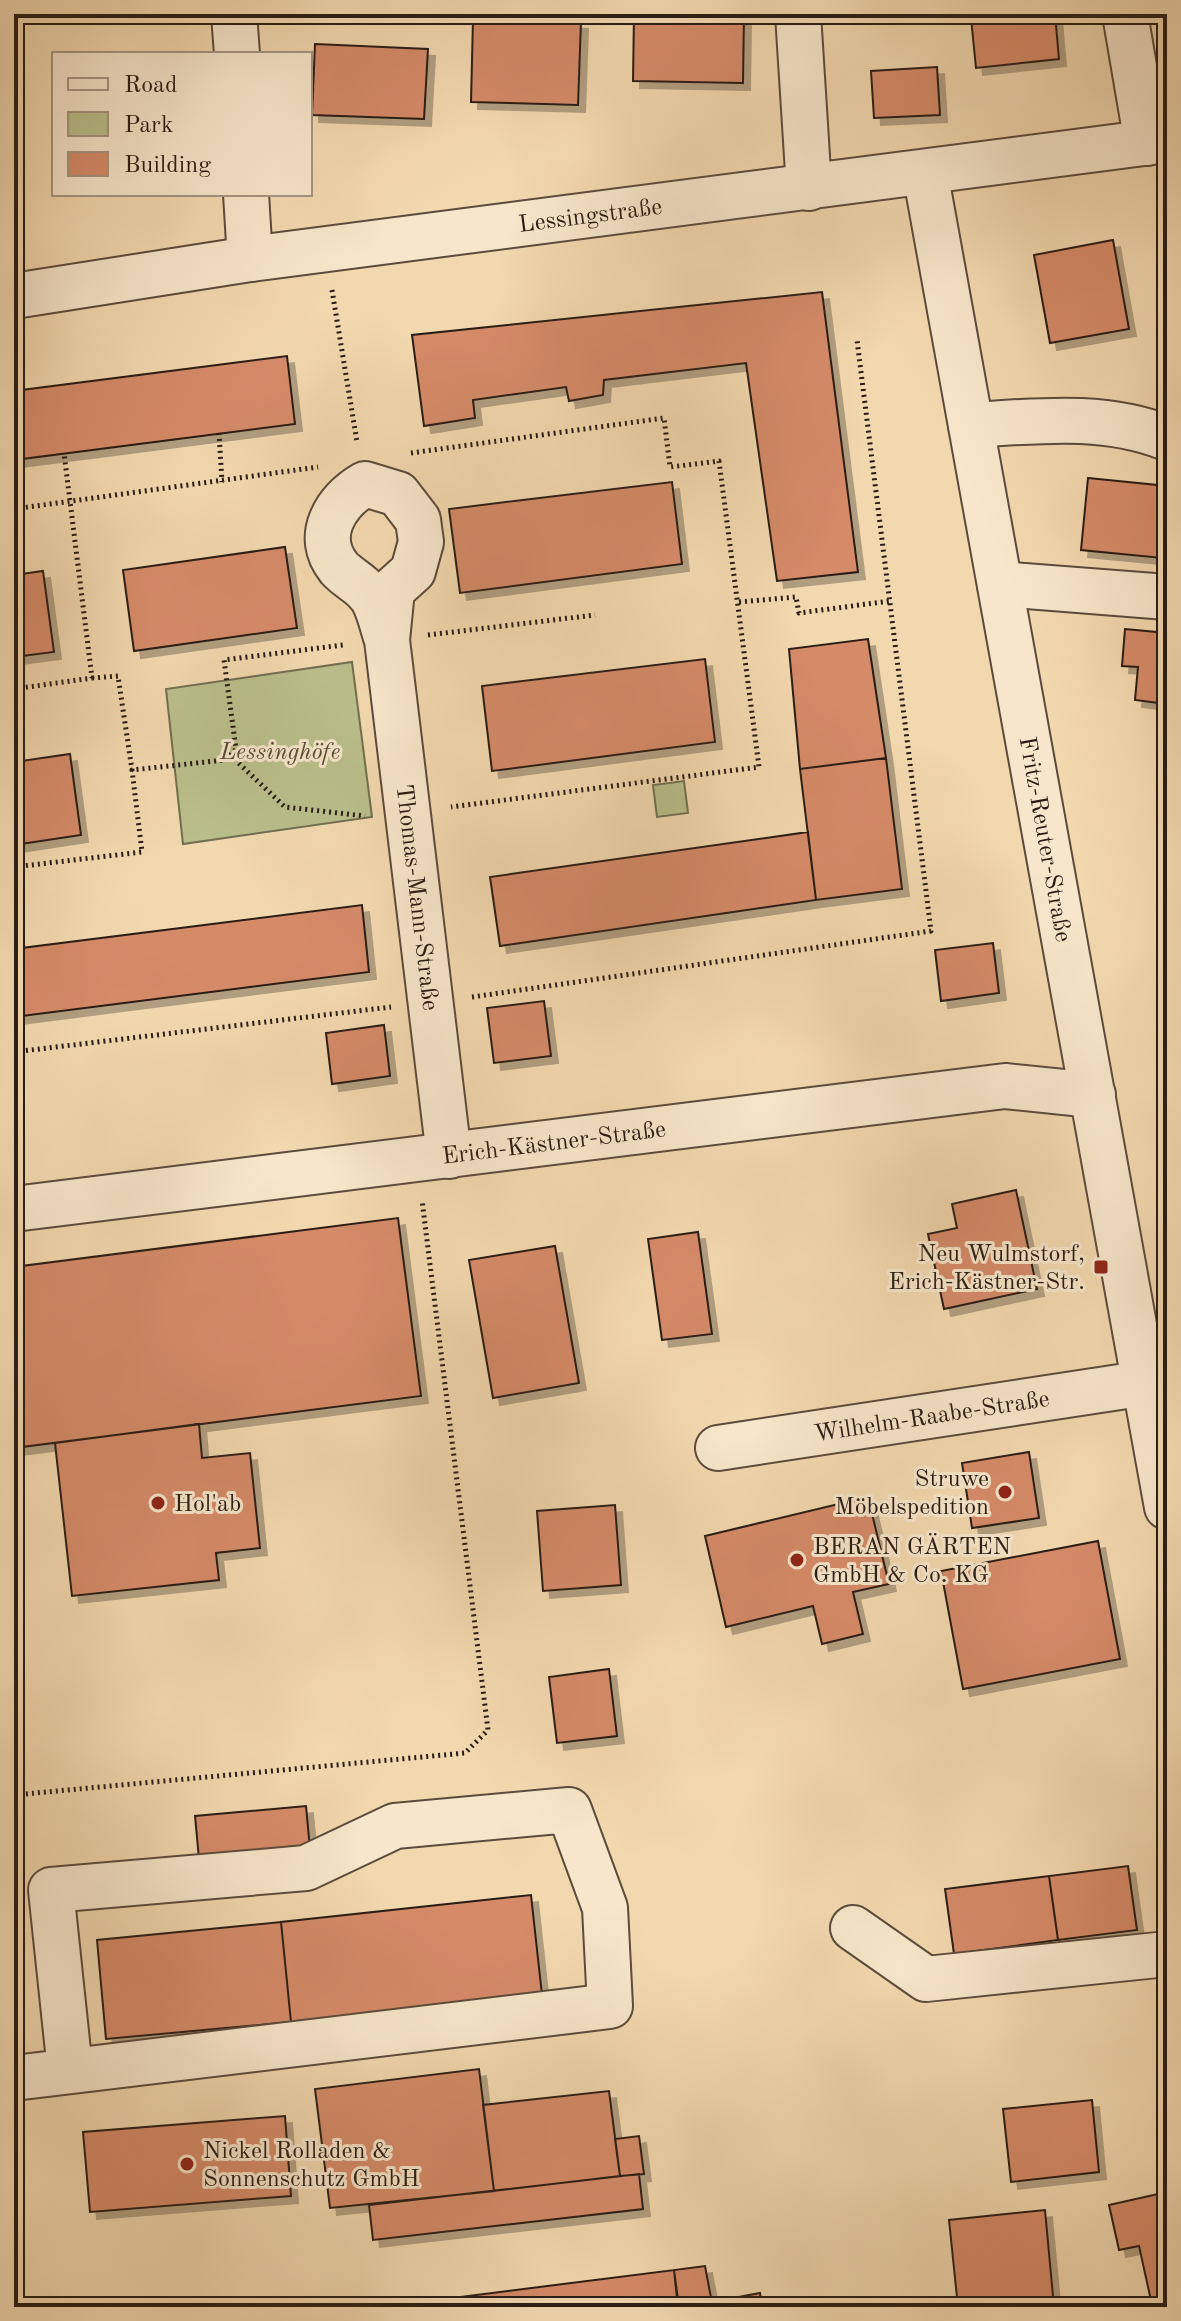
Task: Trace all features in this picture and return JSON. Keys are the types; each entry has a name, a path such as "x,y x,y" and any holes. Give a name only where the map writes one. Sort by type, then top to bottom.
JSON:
{"street":[{"path":"234,14 237,52"},
{"path":"798,14 809,188"},
{"path":"1125,14 1157,141"},
{"name":"Lessingstraße","path":"14,296 250,259 1157,141"},
{"name":"Fritz-Reuter-Straße","path":"925,172 1146,1383 1161,1435 1167,1507"},
{"path":"246,196 250,259"},
{"path":"971,425 1076,419 1140,427 1167,438"},
{"path":"1000,584 1167,597"},
{"name":"Thomas-Mann-Straße","path":"387,640 429,1003 433,1158"},
{"name":"Erich-Kästner-Straße","path":"14,1209 433,1158 613,1132 1005,1086 1093,1095"},
{"name":"Wilhelm-Raabe-Straße","path":"718,1448 1146,1383"},
{"path":"14,2078 610,2006 605,1908 569,1810 395,1826 306,1868 51,1890 70,2070"},
{"path":"853,1928 926,1979 1167,1954"}],"path":[{"path":"326,250 358,445"},
{"path":"14,1052 429,1003 931,931 857,340"},
{"path":"230,755 285,807 351,817 759,767 719,461 670,467 664,418 406,454"},
{"path":"219,433 222,482"},
{"path":"64,453 92,678"},
{"path":"14,509 329,465"},
{"path":"739,602 796,597 799,613 890,601"},
{"path":"132,770 225,760 236,749 224,660 595,615"},
{"path":"14,689 118,676 142,852 14,867"},
{"path":"14,1795 465,1753 488,1730 433,1158"}],"green space":[{"name":"Lessinghöfe","path":"352,662 372,817 183,844 166,689"},
{"path":"684,781 688,813 657,817 653,785"}],"building":[{"path":"634,14 744,14 743,83 633,81"},
{"path":"970,14 1008,14 971,18"},
{"path":"1055,14 1059,59 976,68 971,18"},
{"path":"473,19 581,22 578,105 471,102"},
{"path":"315,44 428,49 424,119 312,115"},
{"path":"937,67 940,115 874,118 871,71"},
{"path":"1113,240 1129,329 1050,343 1034,255"},
{"path":"822,292 858,572 777,581 746,363 604,380 603,395 569,401 566,387 473,400 475,418 424,426 412,335"},
{"path":"287,356 295,424 14,460 14,391"},
{"path":"1088,478 1167,486 1162,558 1081,550"},
{"path":"672,482 682,564 460,593 449,509"},
{"path":"285,547 297,628 134,651 123,570"},
{"path":"43,571 54,652 14,657 14,575"},
{"path":"1125,629 1167,633 1167,704 1135,700 1138,667 1122,666"},
{"path":"868,639 886,758 800,769 789,649"},
{"path":"705,659 715,742 492,771 482,686"},
{"path":"70,754 81,835 14,845 14,762"},
{"path":"886,758 902,889 816,900 800,769"},
{"path":"808,832 816,900 500,946 490,877"},
{"path":"362,905 369,972 14,1017 14,949"},
{"path":"993,943 999,993 941,1001 935,950"},
{"path":"544,1001 551,1056 494,1063 487,1008"},
{"path":"384,1025 390,1076 332,1084 326,1033"},
{"path":"1016,1190 1037,1289 944,1309 928,1234 957,1228 952,1204"},
{"path":"398,1218 421,1396 14,1448 14,1267"},
{"path":"698,1232 712,1334 662,1340 648,1239"},
{"path":"555,1246 579,1383 493,1398 469,1260"},
{"name":"Hol'ab","path":"199,1424 202,1458 250,1453 260,1548 216,1553 219,1580 72,1596 55,1443"},
{"path":"1029,1452 1039,1518 972,1528 962,1463"},
{"name":"BERAN GÄRTEN GmbH & Co. KG","path":"868,1497 889,1584 853,1592 863,1634 822,1644 813,1606 726,1627 705,1536"},
{"path":"615,1505 621,1585 543,1591 537,1511"},
{"path":"1098,1541 1120,1659 963,1689 941,1571"},
{"path":"609,1669 617,1736 557,1743 549,1677"},
{"path":"306,1806 310,1849 199,1859 195,1816"},
{"path":"1128,1866 1137,1930 1058,1940 1049,1876"},
{"path":"1049,1876 1058,1940 954,1954 945,1889"},
{"path":"531,1895 542,1995 291,2022 281,1922"},
{"path":"281,1922 291,2022 106,2039 97,1940"},
{"path":"479,2069 494,2191 330,2208 315,2089"},
{"path":"609,2091 620,2176 494,2191 483,2105"},
{"path":"1092,2100 1099,2172 1011,2182 1003,2109"},
{"name":"Nickel Rolladen & Sonnenschutz GmbH","path":"285,2116 291,2196 90,2212 83,2132"},
{"path":"639,2136 644,2174 620,2176 615,2139"},
{"path":"639,2174 643,2209 373,2240 369,2205"},
{"path":"1167,2192 1167,2302 1152,2305 1139,2246 1119,2250 1109,2205"},
{"path":"1045,2210 1054,2307 958,2307 949,2220"},
{"path":"705,2266 712,2303 679,2307 674,2270"},
{"path":"674,2270 677,2298 605,2307 381,2307"},
{"path":"760,2293 762,2307 735,2307 733,2298"},
{"path":"677,2298 679,2307 605,2307"},
{"path":"733,2298 735,2307 689,2307 712,2303"}],"place":[{"name":"Neu Wulmstorf, Erich-Kästner-Str.","path":"1101,1267"},
{"name":"Struwe Möbelspedition","path":"1005,1492"},
{"name":"Hol'ab","path":"158,1503"},
{"name":"BERAN GÄRTEN GmbH & Co. KG","path":"797,1560"},
{"name":"Nickel Rolladen & Sonnenschutz GmbH","path":"187,2164"}]}
